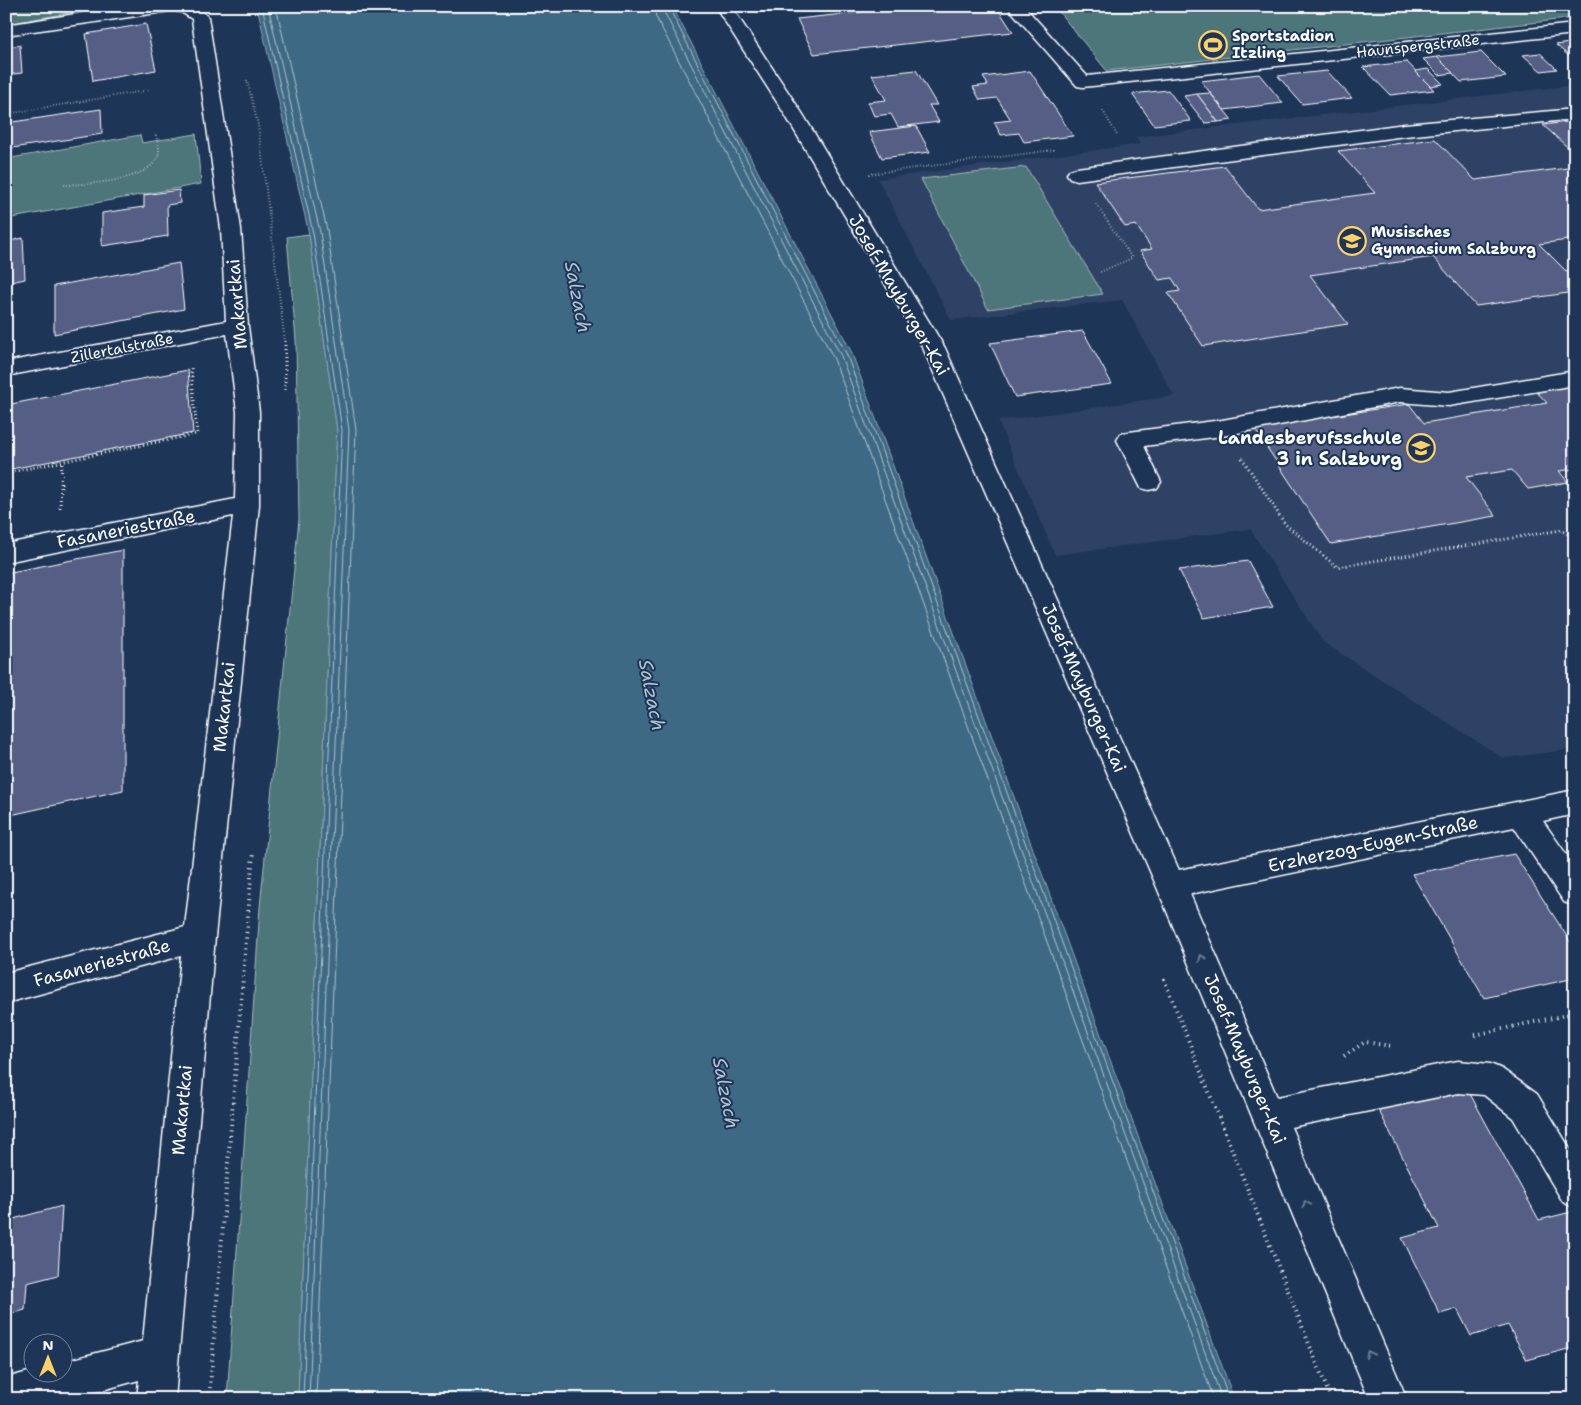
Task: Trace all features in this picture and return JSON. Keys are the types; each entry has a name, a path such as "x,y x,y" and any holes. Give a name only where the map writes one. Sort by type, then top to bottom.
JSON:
{"street":[{"name":"Makartkai","path":"6,30 141,8 171,6 186,8 200,16 231,229 237,329 248,412 247,505 198,937 156,1399"},
{"name":"Josef-Mayburger-Kai","path":"723,6 793,113 934,348 1171,885 1388,1399"},
{"path":"1015,6 1083,82"},
{"name":"Haunspergstraße","path":"1083,82 1575,29"},
{"path":"1077,174 1405,130 1575,114"},
{"name":"Zillertalstraße","path":"6,369 237,329"},
{"path":"1150,482 1128,440 1222,428 1400,395 1449,399 1575,378"},
{"name":"Fasaneriestraße","path":"6,553 247,505"},
{"name":"Erzherzog-Eugen-Straße","path":"1171,885 1575,802"},
{"path":"1521,813 1575,893"},
{"name":"Fasaneriestraße","path":"6,988 198,937"},
{"path":"1269,1115 1458,1077 1490,1080 1525,1106 1575,1190"},
{"path":"6,1397 160,1355"}],"path":[{"path":"1083,82 1118,134 1113,138"},
{"path":"6,114 150,90"},
{"path":"64,185 120,180 146,172 157,159 159,145 156,135"},
{"path":"831,179 1061,149"},
{"path":"1077,174 1132,258 1100,272"},
{"path":"6,472 197,434 189,352 237,329"},
{"path":"1222,428 1285,524 1337,567 1561,530 1575,538"},
{"path":"59,542 62,461"},
{"path":"1163,977 1331,1399"}],"shaded area":[{"path":"1575,85 1575,749 1503,758 1323,642 1250,529 1055,555 998,421 1174,396 1122,300 951,320 878,179 1141,144 1135,137"}],"green space":[{"path":"6,6 108,6 6,24"},
{"name":"Sportstadion Itzling","path":"1054,6 1575,6 1575,18 1107,71"},
{"path":"196,134 201,184 6,219 6,159 140,135 142,143"},
{"path":"1026,167 1103,294 988,309 921,179"},
{"path":"309,234 337,430 298,1399 227,1399 260,907 299,519 296,340 287,237"}],"water":[{"name":"Salzach","path":"257,6 672,6 851,351 1234,1399 298,1399 337,430 309,234"}],"building":[{"path":"917,6 996,6 1013,32 814,54 797,19"},
{"path":"146,24 156,70 93,81 86,34"},
{"path":"1575,42 1575,61 1556,45"},
{"path":"20,45 22,73 6,75 6,47"},
{"path":"1481,52 1506,77 1461,82 1437,57"},
{"path":"1540,53 1557,69 1541,71 1523,55"},
{"path":"1437,57 1453,73 1439,75 1423,59"},
{"path":"1407,62 1434,90 1390,95 1363,67"},
{"path":"1428,69 1443,84 1430,86 1415,71"},
{"path":"916,70 937,105 929,105 939,122 898,127 891,114 874,116 868,102 886,100 872,75"},
{"path":"1030,71 1073,136 1024,142 1019,133 1001,135 994,122 1011,120 997,98 980,100 973,87 988,85 983,77"},
{"path":"1327,71 1352,98 1302,104 1278,76"},
{"path":"1259,74 1283,103 1224,110 1201,81"},
{"path":"1168,90 1191,121 1154,125 1132,94"},
{"path":"1210,93 1232,120 1218,122 1197,94"},
{"path":"1197,94 1218,122 1205,123 1184,96"},
{"path":"101,109 102,134 6,149 6,123"},
{"path":"1575,121 1575,154 1543,125"},
{"path":"916,126 930,152 882,158 869,132"},
{"name":"Musisches Gymnasium Salzburg","path":"1435,139 1475,180 1575,167 1575,239 1539,244 1575,280 1575,292 1476,306 1433,257 1310,275 1348,324 1203,346 1168,293 1180,291 1172,278 1159,280 1140,251 1152,249 1136,225 1125,227 1095,182 1225,166 1258,209 1375,193 1338,151"},
{"path":"179,190 180,203 167,205 168,236 102,246 102,213 144,207 144,195"},
{"path":"23,238 25,279 6,283 6,242"},
{"path":"179,263 184,309 54,334 54,286"},
{"path":"1083,331 1112,384 1015,397 990,343"},
{"path":"188,370 193,433 6,470 6,405"},
{"name":"Landesberufsschule 3 in Salzburg","path":"1575,385 1575,469 1559,471 1568,482 1528,489 1512,470 1466,477 1496,516 1331,544 1254,428 1409,404 1424,423 1547,403 1536,391"},
{"path":"123,550 123,790 6,816 6,573"},
{"path":"1248,561 1273,607 1204,618 1179,570"},
{"path":"1514,854 1575,949 1575,978 1484,998 1412,874"},
{"path":"1469,1092 1539,1220 1575,1211 1575,1347 1527,1360 1508,1325 1471,1336 1457,1309 1440,1314 1402,1238 1439,1228 1378,1109"},
{"path":"62,1206 58,1275 27,1283 25,1310 6,1315 6,1221"}],"place":[{"name":"Sportstadion Itzling","path":"1213,45"},
{"name":"Musisches Gymnasium Salzburg","path":"1352,241"},
{"name":"Landesberufsschule 3 in Salzburg","path":"1421,448"}]}
